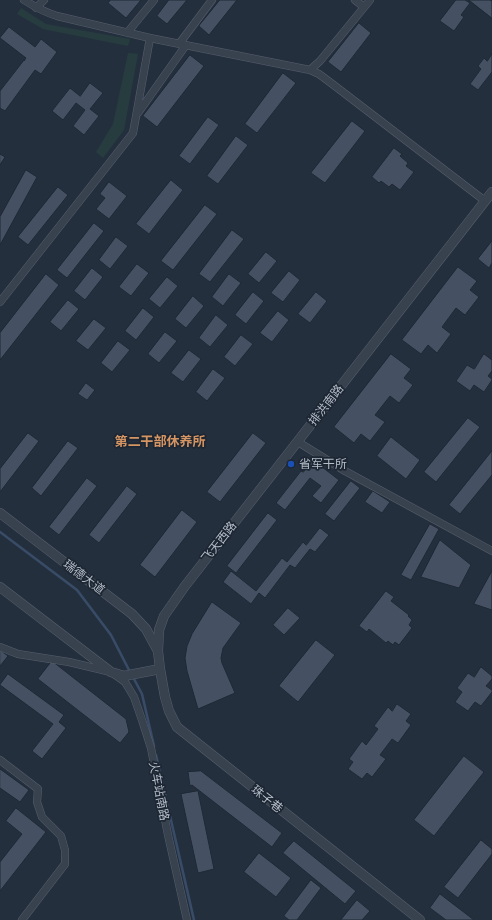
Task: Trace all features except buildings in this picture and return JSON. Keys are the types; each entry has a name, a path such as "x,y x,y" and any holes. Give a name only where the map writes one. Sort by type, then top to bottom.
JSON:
{"street":[{"path":"24,0 36,8 56,16 182,45 310,70 319,74 485,201"},
{"path":"36,8 44,0"},
{"path":"127,33 154,0"},
{"path":"137,114 212,0"},
{"path":"355,0 364,8"},
{"path":"310,70 320,61 370,0"},
{"path":"0,302 133,133 150,38"},
{"name":"排洪南路","path":"298,442 492,192"},
{"path":"298,442 345,471 492,551"},
{"name":"飞天西路","path":"158,651 159,630 164,616 185,586 298,442"},
{"name":"瑞德大道","path":"0,513 132,614 146,629 158,651"},
{"path":"0,587 111,672"},
{"path":"0,647 18,654 69,662 124,676 160,668"},
{"name":"珠子巷","path":"158,651 165,697 169,711 177,727 420,920"},
{"name":"火车站南路","path":"111,672 125,682 134,697 145,727 151,748 187,920"},
{"path":"0,760 38,789 37,802 42,817 61,836 65,850 65,864 22,920"}],"green space":[{"path":"21,8 46,24 130,39 128,46 43,29 17,14"},
{"path":"128,53 138,54 124,130 103,158 96,152 113,124"}],"waterway":[{"path":"0,532 77,590 111,635 130,672"},
{"path":"133,677 142,694 154,746"},
{"path":"156,755 194,920"}],"place":[{"name":"省军干所","path":"291,464"}],"district":[{"name":"第二干部休养所","path":"160,442"}]}
